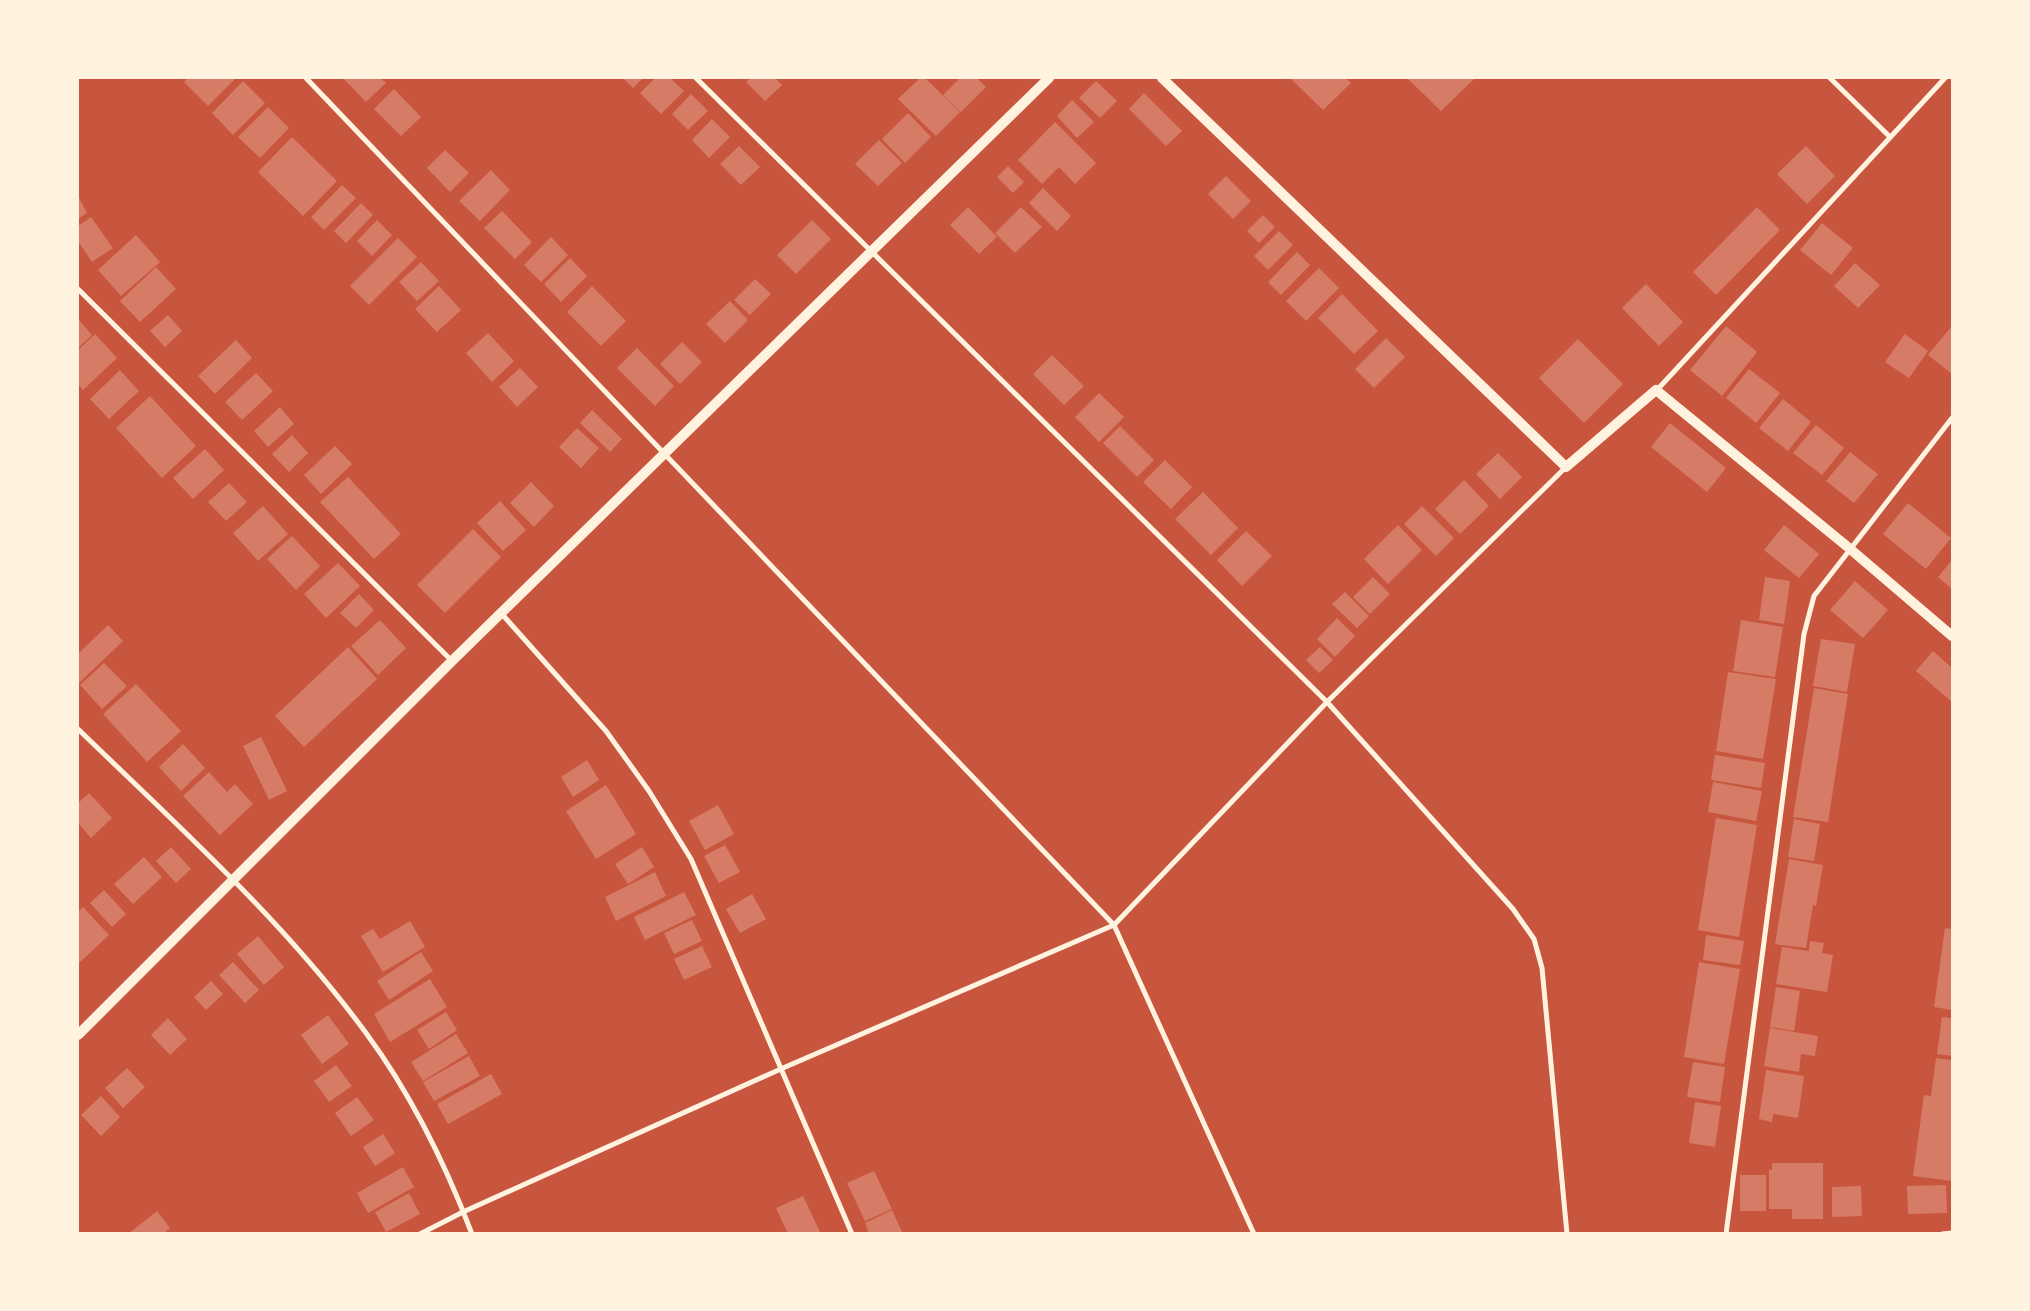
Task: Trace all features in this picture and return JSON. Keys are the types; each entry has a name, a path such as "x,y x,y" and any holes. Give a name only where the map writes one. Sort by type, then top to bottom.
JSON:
{"main road":[{"path":"78,1034 452,661 870,250 1049,78"},
{"path":"1162,78 1566,468 1656,390 1849,548 1952,636"}],"street":[{"path":"306,78 1114,924 1254,1234"},
{"path":"696,78 1327,702 1513,909 1534,939 1542,968 1567,1234"},
{"path":"1830,78 1889,136"},
{"path":"1656,390 1889,136 1945,78"},
{"path":"78,289 452,661"},
{"path":"1726,1234 1804,634 1814,596 1849,548 1952,418"},
{"path":"420,1234 463,1212 783,1068 1114,924 1327,702 1566,468"},
{"path":"501,613 606,731 649,791 691,859 783,1068 852,1234"},
{"path":"78,729 233,879 294,944 366,1034 422,1122 472,1234"},
{"path":"1942,1234 1952,1233"}],"building":[{"path":"188,78 236,78 208,106 184,82"},
{"path":"343,78 380,78 386,83 366,102"},
{"path":"623,78 643,78 633,88"},
{"path":"655,78 670,78 684,91 661,114 640,93"},
{"path":"751,78 775,78 782,85 765,101 746,82"},
{"path":"920,78 925,78 960,112 936,136 898,99"},
{"path":"960,78 977,78 986,87 961,112 943,95"},
{"path":"1290,78 1345,78 1351,83 1323,110"},
{"path":"1407,78 1475,78 1441,111"},
{"path":"243,81 265,103 233,135 212,113"},
{"path":"1096,81 1117,101 1100,118 1079,98"},
{"path":"394,89 421,117 401,136 374,109"},
{"path":"1144,93 1182,131 1166,146 1129,109"},
{"path":"691,94 708,111 688,130 672,114"},
{"path":"1072,100 1094,122 1077,138 1057,116"},
{"path":"268,107 289,128 260,158 238,137"},
{"path":"908,113 931,137 905,163 882,139"},
{"path":"712,119 730,137 709,158 692,140"},
{"path":"1055,122 1096,163 1075,184 1059,167 1042,184 1018,160"},
{"path":"292,137 337,181 303,216 258,172"},
{"path":"879,140 902,163 878,186 855,164"},
{"path":"739,146 760,167 741,185 720,164"},
{"path":"1806,146 1835,176 1807,204 1777,174"},
{"path":"445,150 469,173 450,192 427,168"},
{"path":"1008,166 1024,182 1013,193 997,177"},
{"path":"491,170 510,190 480,221 459,201"},
{"path":"1226,176 1251,201 1233,219 1208,194"},
{"path":"342,185 356,198 324,230 311,217"},
{"path":"1043,188 1071,216 1057,231 1029,203"},
{"path":"78,196 87,213 78,219"},
{"path":"361,203 373,215 346,243 334,231"},
{"path":"968,207 997,237 979,254 950,225"},
{"path":"1021,207 1042,227 1015,253 995,233"},
{"path":"1757,207 1780,230 1716,295 1693,272"},
{"path":"502,211 532,242 515,259 484,228"},
{"path":"1263,215 1275,227 1259,243 1247,231"},
{"path":"91,217 113,248 92,262 78,241 78,226"},
{"path":"377,220 392,235 372,256 357,241"},
{"path":"812,220 831,239 796,274 777,255"},
{"path":"1822,223 1853,248 1831,275 1800,250"},
{"path":"1279,231 1293,245 1268,270 1254,256"},
{"path":"136,235 160,262 121,296 98,270"},
{"path":"551,237 568,255 541,282 524,265"},
{"path":"398,238 417,257 369,305 350,286"},
{"path":"1297,252 1310,265 1281,295 1268,282"},
{"path":"570,258 587,276 561,302 544,284"},
{"path":"421,262 439,281 417,301 399,282"},
{"path":"1855,263 1880,285 1858,308 1834,286"},
{"path":"156,267 176,289 140,322 120,301"},
{"path":"1319,268 1339,288 1306,321 1286,301"},
{"path":"755,279 771,294 750,315 734,300"},
{"path":"1646,284 1683,322 1659,346 1622,308"},
{"path":"439,286 461,310 437,332 415,309"},
{"path":"592,286 626,321 601,346 567,312"},
{"path":"1342,294 1378,331 1354,354 1318,318"},
{"path":"730,301 748,320 725,343 706,324"},
{"path":"168,315 182,331 165,347 150,331"},
{"path":"78,319 92,335 78,348"},
{"path":"1726,326 1757,352 1722,396 1690,370"},
{"path":"1952,328 1952,374 1928,355"},
{"path":"488,333 514,361 492,382 466,353"},
{"path":"95,334 117,358 83,390 78,384 78,350"},
{"path":"1905,334 1928,351 1909,378 1885,362"},
{"path":"1386,338 1405,357 1374,388 1355,369"},
{"path":"1578,339 1623,384 1584,423 1539,378"},
{"path":"236,340 252,358 215,394 198,376"},
{"path":"682,342 702,362 680,384 660,364"},
{"path":"637,348 674,386 655,406 617,368"},
{"path":"1052,355 1084,386 1064,405 1033,374"},
{"path":"520,368 538,387 517,407 499,387"},
{"path":"1749,369 1780,393 1756,423 1726,398"},
{"path":"120,370 139,391 109,419 90,399"},
{"path":"256,373 273,391 242,420 225,402"},
{"path":"1099,393 1124,417 1099,442 1075,417"},
{"path":"150,396 196,446 162,478 116,428"},
{"path":"1783,399 1811,422 1788,451 1759,428"},
{"path":"280,407 294,424 268,447 254,431"},
{"path":"592,410 622,439 610,452 580,423"},
{"path":"1670,423 1726,468 1707,492 1651,447"},
{"path":"1816,425 1844,448 1822,475 1793,453"},
{"path":"1120,426 1154,460 1137,477 1103,443"},
{"path":"577,428 599,448 581,468 559,447"},
{"path":"292,435 308,453 289,472 272,454"},
{"path":"335,446 352,464 321,494 304,475"},
{"path":"205,449 224,470 193,499 173,478"},
{"path":"1850,452 1878,474 1854,503 1826,481"},
{"path":"1498,453 1522,477 1500,499 1476,474"},
{"path":"1165,460 1192,487 1171,509 1143,482"},
{"path":"348,477 401,534 374,559 320,502"},
{"path":"1464,480 1489,506 1460,534 1435,509"},
{"path":"531,482 554,506 534,527 510,503"},
{"path":"229,483 247,502 226,521 208,502"},
{"path":"1203,492 1238,528 1211,555 1175,519"},
{"path":"500,501 526,530 503,551 477,523"},
{"path":"1908,503 1951,538 1926,569 1883,534"},
{"path":"263,506 288,534 258,561 233,533"},
{"path":"1422,506 1454,538 1436,556 1404,524"},
{"path":"1398,525 1422,550 1388,584 1364,559"},
{"path":"1784,525 1819,554 1799,578 1764,550"},
{"path":"473,529 501,557 445,613 417,585"},
{"path":"1246,531 1272,556 1242,586 1217,560"},
{"path":"292,536 320,566 296,590 267,559"},
{"path":"1952,560 1952,589 1938,577"},
{"path":"338,563 360,586 326,618 304,594"},
{"path":"1373,577 1390,594 1370,614 1353,597"},
{"path":"1765,577 1790,581 1784,624 1759,620"},
{"path":"1855,581 1888,610 1863,638 1830,610"},
{"path":"1345,592 1369,616 1357,628 1332,604"},
{"path":"359,594 374,610 356,628 340,613"},
{"path":"1337,618 1355,636 1335,657 1317,639"},
{"path":"380,620 406,648 378,675 351,646"},
{"path":"1741,620 1783,627 1775,677 1733,671"},
{"path":"108,625 123,641 78,684 78,654"},
{"path":"1821,639 1855,644 1847,692 1813,686"},
{"path":"348,647 377,679 304,747 275,716"},
{"path":"1320,647 1333,660 1319,673 1306,660"},
{"path":"1933,651 1952,668 1952,702 1916,671"},
{"path":"104,663 127,686 102,709 80,685"},
{"path":"1728,672 1776,679 1763,759 1716,751"},
{"path":"136,684 181,731 147,762 103,714"},
{"path":"1814,688 1848,694 1828,822 1793,817"},
{"path":"261,737 287,791 269,800 243,746"},
{"path":"183,744 205,768 181,791 159,767"},
{"path":"1715,755 1765,763 1761,788 1711,780"},
{"path":"587,760 599,780 573,797 561,777"},
{"path":"209,772 227,792 235,784 253,804 220,835 183,796"},
{"path":"1713,782 1762,791 1756,821 1708,812"},
{"path":"606,785 636,834 596,859 566,811"},
{"path":"89,793 112,818 91,838 78,823 78,803"},
{"path":"718,805 734,834 705,850 689,821"},
{"path":"1716,818 1757,825 1739,937 1698,930"},
{"path":"1794,819 1820,824 1814,861 1788,857"},
{"path":"725,845 740,872 719,883 704,856"},
{"path":"171,847 191,869 176,883 156,861"},
{"path":"642,847 654,867 628,884 615,864"},
{"path":"144,857 162,877 133,904 114,884"},
{"path":"1789,859 1823,865 1816,906 1813,905 1806,948 1775,944"},
{"path":"655,872 666,896 616,921 605,897"},
{"path":"104,890 126,914 112,927 90,903"},
{"path":"684,892 696,915 645,940 634,917"},
{"path":"752,894 766,919 740,933 726,909"},
{"path":"83,907 109,935 78,964 78,912"},
{"path":"692,920 702,941 674,954 664,933"},
{"path":"410,921 425,947 383,972 361,936 373,929 380,939"},
{"path":"1945,928 1952,929 1952,1010 1934,1007"},
{"path":"1706,935 1744,941 1740,965 1703,960"},
{"path":"258,936 284,967 264,985 237,954"},
{"path":"1810,941 1824,943 1822,953 1833,955 1827,992 1776,984 1782,947 1809,951"},
{"path":"702,946 712,967 684,980 674,959"},
{"path":"421,952 433,971 389,1000 377,981"},
{"path":"233,962 259,990 245,1003 219,975"},
{"path":"1699,962 1740,969 1724,1064 1684,1057"},
{"path":"430,979 447,1007 390,1042 374,1014"},
{"path":"211,981 223,994 206,1010 194,997"},
{"path":"1776,987 1800,991 1794,1031 1770,1027"},
{"path":"446,1012 457,1030 429,1049 417,1030"},
{"path":"328,1015 349,1044 322,1064 301,1035"},
{"path":"1942,1017 1952,1018 1952,1056 1937,1054"},
{"path":"168,1018 187,1039 170,1055 151,1035"},
{"path":"1770,1028 1818,1036 1815,1056 1801,1054 1799,1072 1764,1066"},
{"path":"456,1034 468,1053 423,1081 411,1062"},
{"path":"469,1056 480,1076 434,1101 423,1082"},
{"path":"1936,1058 1952,1060 1952,1181 1913,1176 1924,1095 1931,1096"},
{"path":"1693,1062 1725,1067 1720,1102 1687,1097"},
{"path":"336,1065 352,1086 329,1102 314,1081"},
{"path":"127,1068 145,1087 123,1108 105,1088"},
{"path":"1766,1070 1804,1076 1798,1118 1773,1114 1772,1122 1759,1119"},
{"path":"491,1074 502,1094 448,1124 437,1104"},
{"path":"101,1096 120,1117 101,1136 81,1115"},
{"path":"357,1097 374,1120 351,1136 335,1113"},
{"path":"1695,1102 1721,1106 1715,1147 1689,1143"},
{"path":"383,1134 395,1153 375,1166 363,1147"},
{"path":"1772,1163 1823,1163 1823,1219 1792,1219 1792,1209 1769,1209 1769,1170 1772,1170"},
{"path":"403,1167 414,1187 368,1213 357,1193"},
{"path":"874,1171 892,1209 865,1221 847,1183"},
{"path":"1740,1175 1766,1175 1766,1211 1740,1211"},
{"path":"1946,1185 1947,1213 1908,1214 1907,1186"},
{"path":"1861,1186 1862,1216 1832,1217 1832,1187"},
{"path":"409,1193 420,1214 386,1232 375,1212"},
{"path":"803,1196 821,1234 788,1234 776,1208"},
{"path":"892,1210 903,1234 869,1234 865,1223"},
{"path":"157,1211 170,1228 163,1234 128,1234"}]}
